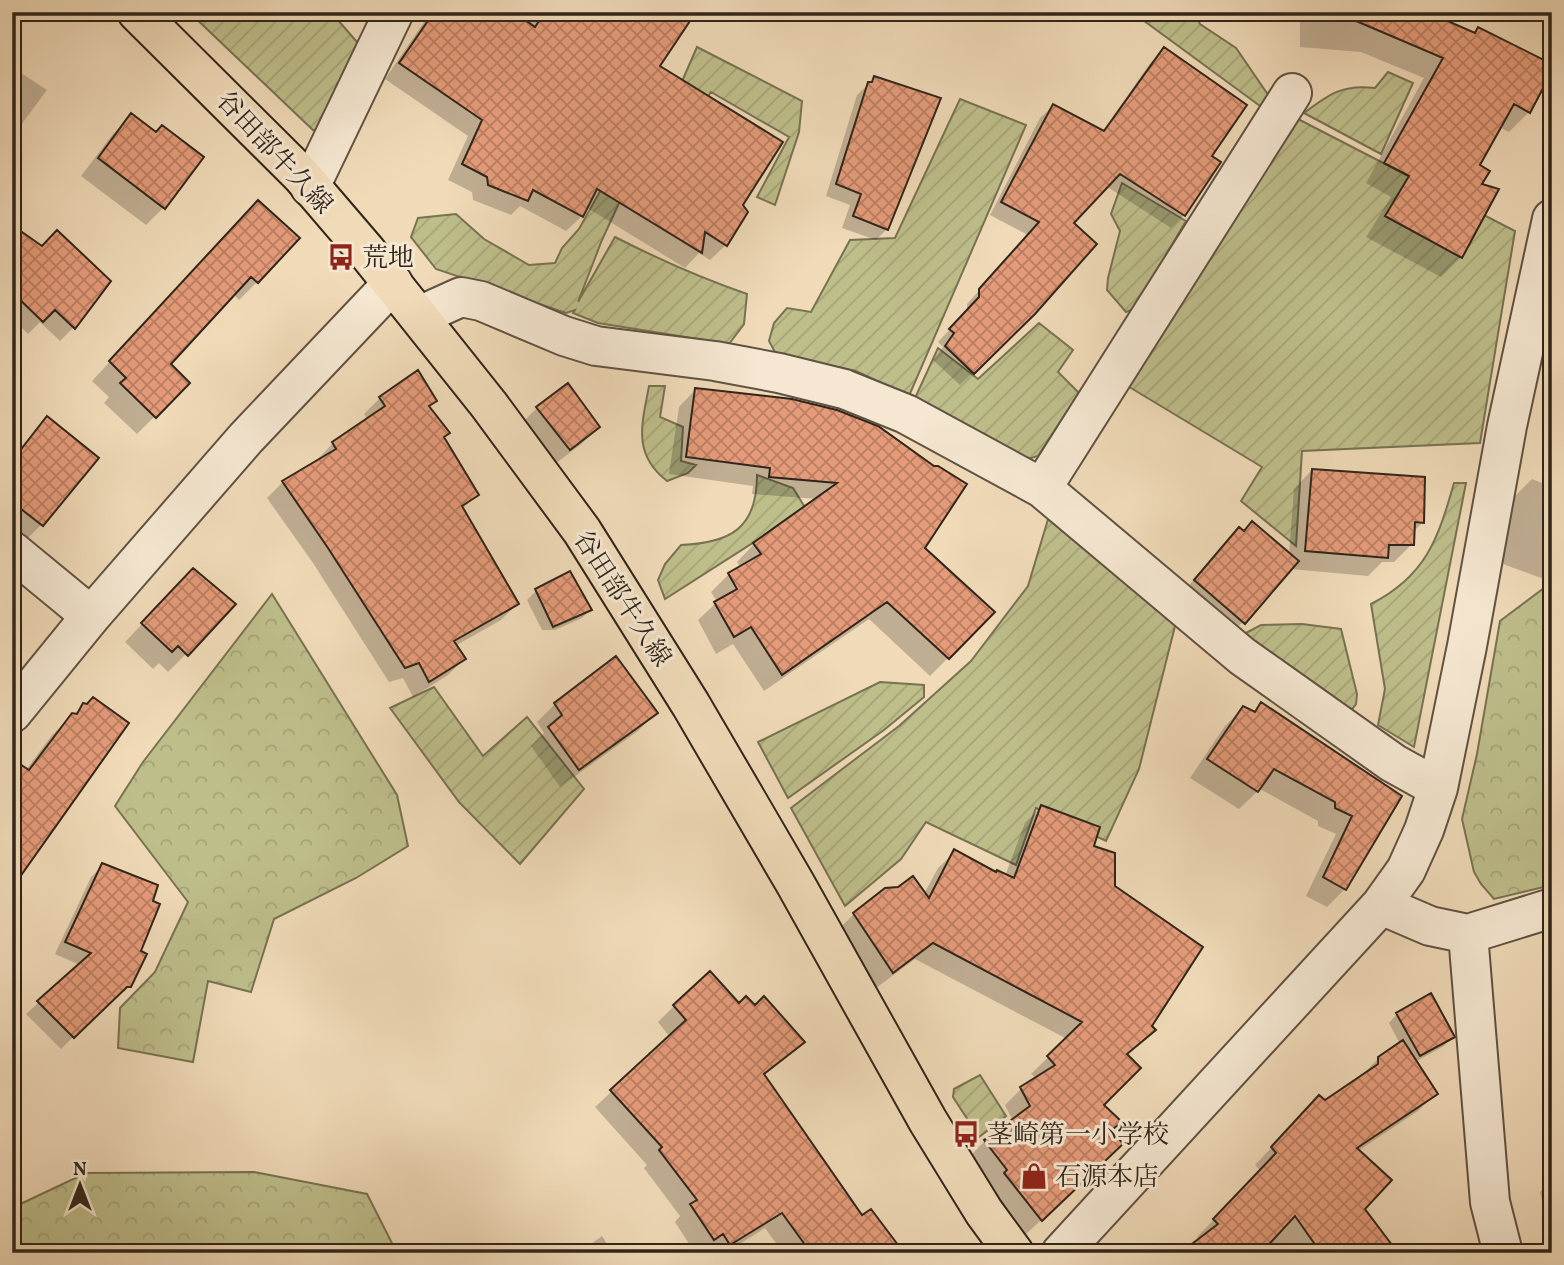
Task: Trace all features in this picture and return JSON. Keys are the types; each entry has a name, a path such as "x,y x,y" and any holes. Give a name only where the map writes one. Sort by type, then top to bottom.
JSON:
{"main road":[{"name":"谷田部牛久線","path":"137,12 301,175 393,283 489,405 582,531 691,705 795,883 928,1121 984,1212 1014,1253"}],"street":[{"path":"310,187 394,12"},
{"path":"1042,488 1292,93"},
{"path":"1061,1253 1381,905 1405,870 1424,830 1438,788 1470,634 1507,426 1552,219"},
{"path":"12,713 91,616 246,438 393,283"},
{"path":"419,316 461,297 481,300 564,336 596,346 727,363 845,389 906,414 1042,488 1242,656 1393,763 1438,788"},
{"path":"12,551 91,616"},
{"path":"1381,905 1430,926 1468,934 1552,908"},
{"path":"1468,934 1490,1202 1503,1253"}],"green space":[{"path":"189,12 331,12 363,49 326,133 313,130"},
{"path":"1132,12 1194,12 1200,24 1236,48 1273,102 1260,106"},
{"path":"697,47 802,101 799,132 775,205 757,197 789,137 711,92 634,210 628,205"},
{"path":"1388,72 1413,83 1381,154 1304,113 1345,89 1375,88"},
{"path":"960,99 1026,125 909,396 856,371 776,354 769,341 774,323 787,308 811,312 850,240 895,238"},
{"path":"664,106 602,240 578,302 615,237 680,268 747,294 744,324 729,344 598,323 573,313 575,310 566,313 436,269 411,237 418,218 456,214 484,239 529,265 555,263 562,248 579,229 626,145"},
{"path":"1298,119 1515,231 1480,443 1302,451 1296,546 1241,501 1262,467 1126,385"},
{"path":"1122,183 1186,221 1134,309 1126,312 1107,290 1120,231 1111,214"},
{"path":"1039,323 1073,350 1058,372 1079,393 1038,456 1028,459 915,398 938,348 978,379"},
{"path":"649,386 665,386 660,417 683,427 681,461 696,465 688,473 667,481 648,460 644,449 642,426"},
{"path":"757,475 793,488 806,509 665,599 658,580 665,564 681,545 714,541 738,529 752,508"},
{"path":"1454,483 1466,483 1414,747 1378,725 1385,689 1371,604 1405,581 1427,554 1442,522"},
{"path":"1049,516 1176,622 1139,769 1106,841 1036,808 1016,865 926,822 901,859 845,906 791,808 899,726 971,661 1028,586"},
{"path":"1552,582 1552,885 1494,899 1474,872 1462,819 1477,754 1500,621"},
{"path":"272,594 397,795 408,846 356,878 274,919 251,992 208,981 193,1062 118,1048 120,1008 155,972 188,902 115,806 143,762"},
{"path":"1302,624 1341,629 1357,694 1356,704 1349,713 1244,634 1261,625"},
{"path":"880,682 924,685 924,697 884,730 788,798 758,742"},
{"path":"434,687 483,756 527,717 584,789 520,864 459,802 390,708"},
{"path":"980,1075 1006,1116 979,1137 953,1097 954,1089"},
{"path":"254,1172 367,1194 397,1253 12,1253 12,1208 86,1173"}],"building":[{"path":"434,12 514,12 535,27 545,12 696,12 660,66 783,142 743,205 748,212 727,246 705,232 702,253 597,189 583,217 533,190 528,201 488,185 487,177 462,164 482,120 399,63"},
{"path":"1335,12 1427,12 1475,33 1478,27 1552,64 1552,71 1530,113 1514,104 1480,165 1490,171 1482,184 1499,189 1462,258 1385,216 1409,176 1384,163 1443,58"},
{"path":"1164,47 1247,105 1212,156 1221,162 1185,216 1120,174 1074,223 1097,244 1035,314 974,374 945,346 954,333 949,329 979,297 979,289 1039,222 1001,202 1053,104 1104,131"},
{"path":"874,76 941,98 888,230 853,216 861,194 836,184 868,82 872,82"},
{"path":"131,113 156,132 162,125 204,157 165,209 98,158"},
{"path":"258,200 300,238 258,283 251,277 171,364 190,383 156,418 120,383 126,378 109,361"},
{"path":"12,225 42,246 57,230 111,281 75,329 55,310 43,322 12,292"},
{"path":"418,370 437,401 429,406 450,433 444,437 479,495 462,506 519,604 454,641 466,659 429,682 419,663 405,668 282,481 336,449 332,442 385,406 379,397"},
{"path":"568,383 600,427 570,450 536,407"},
{"path":"695,388 792,399 837,410 878,426 934,466 967,484 925,548 995,612 949,659 887,602 782,675 751,627 734,637 714,602 737,589 728,573 761,554 753,543 837,483 769,477 770,468 686,457"},
{"path":"47,416 99,458 43,526 12,502 12,461"},
{"path":"1312,469 1425,477 1424,523 1415,522 1414,545 1389,545 1388,558 1305,551"},
{"path":"1252,521 1299,561 1245,624 1194,580 1239,527 1244,531"},
{"path":"193,568 236,604 188,656 178,646 172,652 141,623"},
{"path":"570,571 592,610 553,627 535,589"},
{"path":"616,656 658,713 579,770 548,727 562,715 554,703"},
{"path":"93,697 129,723 12,888 12,759 29,770 72,713 77,714 83,703 87,704"},
{"path":"1261,702 1402,796 1346,890 1323,877 1352,816 1335,808 1335,802 1274,769 1258,792 1207,759 1243,706 1255,712"},
{"path":"1041,805 1100,827 1094,846 1115,853 1115,886 1203,947 1152,1026 1156,1030 1127,1054 1141,1068 1104,1105 1122,1122 1112,1130 1123,1144 1042,1221 1004,1173 1007,1170 984,1140 1030,1106 1020,1087 1055,1065 1047,1056 1082,1022 933,943 893,973 853,913 885,888 898,887 913,876 929,898 954,849 996,872 997,870 1014,878"},
{"path":"102,863 158,885 153,901 160,904 141,951 147,954 131,987 127,987 74,1038 37,1001 91,953 65,942"},
{"path":"710,971 739,1003 746,996 755,1005 764,996 805,1042 764,1074 862,1215 871,1209 904,1253 811,1253 782,1213 730,1245 723,1234 714,1240 690,1204 697,1200 659,1150 662,1147 610,1090 686,1020 673,1005"},
{"path":"1431,993 1455,1037 1420,1056 1396,1013"},
{"path":"1403,1040 1438,1094 1357,1148 1392,1180 1365,1209 1398,1253 1321,1253 1295,1216 1261,1253 1180,1253 1218,1224 1213,1219 1276,1153 1271,1147 1319,1095 1325,1100 1378,1064 1378,1057"}],"place":[{"name":"荒地","path":"341,257"},
{"name":"茎崎第一小学校","path":"966,1134"},
{"name":"石源本店","path":"1034,1176"}]}
